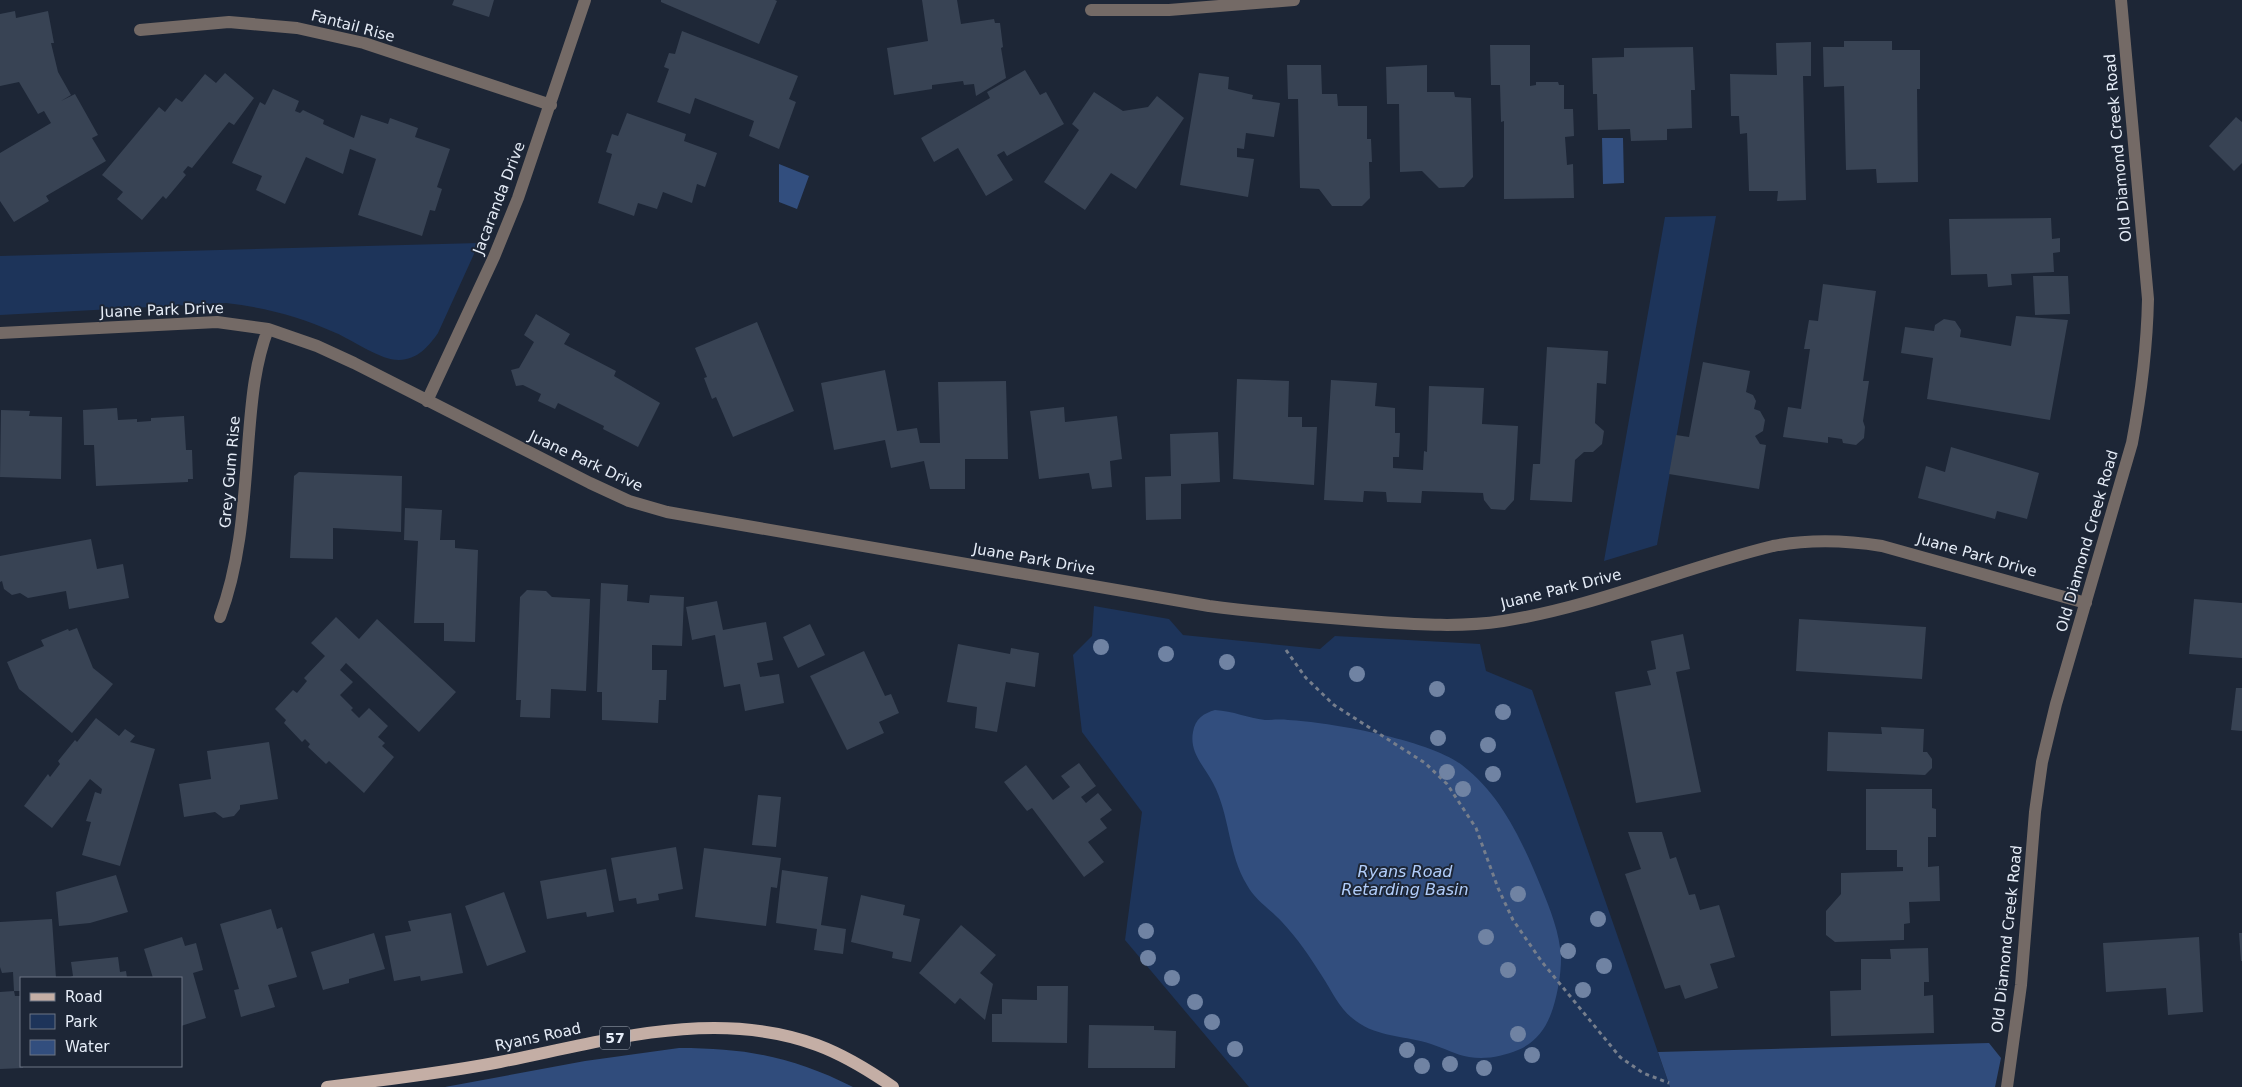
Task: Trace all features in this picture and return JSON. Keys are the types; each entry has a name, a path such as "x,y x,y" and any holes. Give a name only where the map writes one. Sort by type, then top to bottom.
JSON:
{"main road":[{"name":"Ryans Road","path":"327,1087 466,1069 609,1039 663,1031 706,1029 744,1030 784,1036 817,1045 876,1075 893,1087"}],"street":[{"name":"Jacaranda Drive","path":"427,401 494,257 518,198 585,0"},
{"path":"1091,10 1169,10 1294,0"},
{"name":"Old Diamond Creek Road","path":"2007,1087 2021,985 2035,812 2042,762 2056,704 2132,442 2140,399 2146,349 2148,299 2120,0"},
{"name":"Fantail Rise","path":"140,30 229,22 297,28 364,43 551,105"},
{"name":"Juane Park Drive","path":"0,333 195,322 233,324 268,329 332,353 590,484 630,501 667,512 1208,606 1275,614 1435,625 1476,625 1532,616 1579,604 1773,546 1796,541 1824,540 1852,541 1882,546 2086,603"},
{"name":"Grey Gum Rise","path":"220,617 236,566 241,536 255,368 268,329"}],"path":[{"path":"1286,650 1306,678 1334,705 1425,763 1447,784 1476,828 1512,920 1542,962 1620,1057 1643,1073 1669,1083"}],"green space":[{"path":"1716,216 1657,545 1604,561 1665,217"},
{"path":"479,243 438,333 431,343 417,355 399,360 384,357 367,350 336,333 295,317 255,307 226,303 0,315 0,256"},
{"path":"1094,606 1169,619 1183,635 1320,649 1335,636 1480,644 1486,671 1532,690 1670,1087 1249,1087 1125,940 1142,812 1082,732 1073,655 1092,636"}],"shaded area":[{"path":"1989,1043 2001,1058 1995,1087 1670,1087 1658,1052"},
{"path":"679,1048 704,1048 769,1056 810,1068 853,1087 445,1087 585,1061"}],"water":[{"path":"1602,138 1623,138 1624,183 1603,184"},
{"path":"779,164 809,176 797,209 779,202"},
{"name":"Ryans Road Retarding Basin","path":"1215,710 1265,720 1306,721 1328,724 1404,740 1447,756 1462,765 1476,777 1500,805 1518,836 1548,904 1559,939 1560,977 1553,1008 1548,1021 1531,1043 1518,1050 1494,1057 1469,1057 1422,1041 1392,1036 1373,1030 1356,1021 1345,1012 1299,942 1282,922 1254,895 1241,873 1232,848 1219,795 1193,747 1193,732 1198,720"}],"building":[{"path":"454,0 494,0 489,17 452,5"},
{"path":"661,0 777,1 759,44 661,2"},
{"path":"922,0 957,0 961,24 994,19 995,23 1000,23 1003,47 1001,48 1006,78 976,96 974,84 964,85 963,81 932,85 932,89 894,95 887,48 928,41"},
{"path":"15,11 16,18 48,11 54,43 51,43 58,72 71,95 61,101 75,94 98,135 92,138 106,161 46,196 49,201 14,222 0,201 0,153 51,123 44,111 38,114 19,82 0,86 0,14"},
{"path":"682,31 798,76 789,99 796,102 779,149 749,136 754,121 695,98 690,114 657,102 669,69 664,67 669,53 675,54"},
{"path":"1844,41 1892,41 1892,50 1920,50 1920,89 1917,89 1918,182 1877,183 1876,169 1846,170 1844,86 1824,87 1823,47 1844,47"},
{"path":"1811,42 1811,76 1803,76 1806,200 1777,201 1778,191 1749,191 1747,133 1740,134 1739,116 1731,116 1730,74 1777,75 1776,43"},
{"path":"1490,45 1530,45 1530,86 1536,85 1536,82 1558,82 1559,85 1564,85 1564,109 1573,109 1574,136 1565,137 1567,165 1573,164 1574,198 1504,199 1504,121 1501,122 1500,85 1491,85"},
{"path":"1693,47 1695,90 1691,90 1692,128 1667,129 1667,140 1631,141 1630,129 1598,130 1597,94 1593,94 1592,58 1624,57 1624,48"},
{"path":"1287,65 1321,65 1322,94 1337,94 1338,106 1367,106 1367,139 1371,139 1372,162 1369,162 1370,198 1362,206 1332,206 1319,189 1300,188 1298,99 1288,99"},
{"path":"1427,65 1427,92 1454,92 1455,97 1471,98 1473,177 1464,187 1439,188 1422,171 1400,172 1399,104 1387,104 1386,67"},
{"path":"1025,70 1040,95 1046,92 1064,124 1007,156 1004,151 997,155 1013,180 986,196 958,148 934,162 921,138 990,98 987,92"},
{"path":"225,73 254,98 234,125 229,122 192,168 188,166 183,172 186,175 166,199 163,196 142,220 117,199 123,192 102,175 159,107 165,112 176,98 182,102 205,74 216,83"},
{"path":"1199,73 1229,77 1228,89 1253,95 1252,99 1280,103 1274,137 1246,133 1244,149 1237,148 1237,157 1254,159 1248,197 1180,185"},
{"path":"273,89 299,101 295,111 300,113 303,110 324,120 323,124 354,138 361,115 388,124 390,118 418,128 415,137 450,149 437,187 442,189 435,211 430,210 422,236 358,215 376,159 350,149 343,174 306,157 285,204 256,190 262,176 232,163 260,102 265,105"},
{"path":"1094,92 1123,111 1148,107 1157,96 1184,118 1136,189 1111,173 1085,210 1044,182 1079,130 1072,124"},
{"path":"627,113 686,134 684,141 717,153 705,187 697,184 692,203 663,192 657,209 638,203 634,216 598,203 612,154 606,152 612,134 618,136"},
{"path":"2236,117 2242,122 2242,163 2234,171 2209,146"},
{"path":"2051,218 2052,239 2060,238 2060,252 2053,253 2054,272 2011,274 2012,285 1988,287 1987,274 1951,275 1949,219"},
{"path":"2033,276 2068,276 2070,314 2035,315"},
{"path":"1823,284 1876,291 1863,381 1869,381 1863,421 1865,427 1864,438 1856,445 1843,443 1842,439 1828,437 1828,443 1783,437 1788,407 1801,409 1810,349 1804,349 1809,320 1818,321"},
{"path":"536,314 570,334 564,344 616,371 614,376 660,403 638,447 603,429 604,426 558,403 555,409 538,401 541,394 523,385 516,386 511,370 519,368 534,342 524,335"},
{"path":"2016,316 2068,320 2050,420 1927,399 1933,358 1901,353 1905,327 1934,331 1935,325 1944,319 1955,321 1961,330 1960,337 2011,346"},
{"path":"757,322 794,411 733,437 716,397 712,399 704,378 707,377 695,348"},
{"path":"1547,347 1608,351 1606,384 1597,383 1595,423 1604,431 1602,444 1593,452 1584,452 1575,460 1572,502 1530,500 1533,464 1540,464"},
{"path":"1703,362 1750,371 1746,392 1753,395 1756,401 1754,409 1760,411 1765,420 1763,431 1755,436 1760,444 1766,445 1759,489 1669,474 1676,435 1689,437"},
{"path":"885,370 897,431 917,428 920,443 940,443 938,382 1006,381 1008,459 965,459 965,489 930,489 924,461 891,468 885,440 834,450 821,383"},
{"path":"1237,379 1289,381 1288,417 1302,417 1302,427 1317,427 1314,485 1233,479"},
{"path":"1331,380 1377,383 1375,406 1395,408 1395,433 1400,433 1399,457 1393,457 1393,468 1423,470 1424,451 1427,452 1429,386 1484,388 1482,424 1518,426 1514,500 1505,510 1491,509 1484,500 1483,493 1422,491 1421,503 1387,502 1386,492 1364,491 1363,502 1324,500"},
{"path":"1064,407 1065,422 1117,416 1122,459 1110,461 1112,487 1092,489 1089,473 1039,479 1030,411"},
{"path":"117,408 118,420 137,419 137,422 151,421 151,418 184,416 186,450 192,450 193,479 188,479 188,482 96,486 94,445 84,445 83,410"},
{"path":"1,410 30,411 29,416 62,417 61,479 0,477"},
{"path":"1218,432 1220,482 1181,484 1181,519 1146,520 1145,477 1171,476 1170,434"},
{"path":"1951,447 2039,473 2027,519 1997,511 1995,519 1918,498 1926,466 1945,472"},
{"path":"299,472 402,476 401,532 333,528 333,559 290,558 294,476"},
{"path":"405,508 442,510 440,540 455,540 455,548 478,550 475,642 444,641 444,623 414,623 418,541 404,540"},
{"path":"91,539 97,569 123,564 129,598 69,609 66,591 28,598 20,593 12,595 4,589 2,581 0,582 0,556"},
{"path":"601,583 628,585 627,601 649,603 650,595 684,597 682,646 652,645 652,670 667,670 666,700 659,700 658,723 602,720 602,692 597,692"},
{"path":"527,590 546,591 552,597 590,599 586,691 551,689 550,718 520,717 521,700 516,700 520,597"},
{"path":"2194,599 2242,603 2242,658 2189,654"},
{"path":"717,601 723,630 766,622 773,660 757,663 760,677 779,674 784,703 745,711 740,684 724,687 715,635 692,640 686,607"},
{"path":"336,617 359,639 377,619 456,692 419,732 346,663 340,670 353,682 340,695 353,708 351,710 359,718 369,708 388,726 378,737 385,743 382,746 394,757 364,793 329,761 326,764 308,747 310,744 305,739 302,742 284,723 286,720 275,709 293,690 297,693 307,681 304,678 325,656 311,643"},
{"path":"1799,619 1926,627 1922,679 1796,671"},
{"path":"810,624 825,655 798,668 783,637"},
{"path":"77,628 93,668 113,684 72,733 19,689 7,662 44,646 41,640 68,629 69,631"},
{"path":"1683,634 1690,669 1676,672 1701,792 1636,803 1615,692 1651,685 1647,671 1656,669 1651,641"},
{"path":"958,644 1010,654 1011,648 1039,653 1035,687 1006,682 997,732 975,728 977,707 947,702"},
{"path":"864,651 885,696 891,694 899,713 879,722 884,733 847,750 810,676"},
{"path":"2236,688 2242,688 2242,731 2231,730"},
{"path":"96,718 119,736 125,729 135,736 130,742 155,749 120,866 82,855 91,822 86,821 95,792 101,794 102,789 90,779 52,828 24,806 48,774 50,777 60,764 58,761 75,740 77,742"},
{"path":"1881,727 1924,729 1923,752 1927,752 1932,759 1932,768 1925,775 1827,771 1828,732 1882,734"},
{"path":"269,742 278,799 240,805 240,809 234,816 223,818 215,812 184,817 179,784 211,779 207,751"},
{"path":"1079,763 1096,786 1081,797 1086,803 1098,793 1112,810 1100,819 1107,828 1088,842 1104,862 1084,877 1032,808 1027,811 1004,782 1026,765 1053,800 1070,787 1061,776"},
{"path":"1866,789 1932,789 1932,808 1936,809 1936,837 1928,837 1928,867 1939,866 1940,901 1909,902 1910,923 1904,924 1904,940 1835,942 1826,935 1826,911 1841,894 1841,873 1903,871 1903,867 1897,867 1897,850 1866,850"},
{"path":"758,795 781,797 776,847 752,845"},
{"path":"1628,832 1662,832 1670,859 1676,857 1689,895 1695,894 1700,910 1719,905 1735,957 1710,964 1718,988 1685,999 1680,985 1665,989 1625,874 1641,869"},
{"path":"676,847 683,889 658,894 659,900 637,904 636,898 619,901 611,858"},
{"path":"704,848 781,858 777,888 771,887 766,926 695,917"},
{"path":"606,869 614,912 587,917 586,912 547,919 540,881"},
{"path":"782,870 828,877 821,925 846,929 843,954 814,950 817,929 776,923"},
{"path":"116,875 128,912 90,923 59,926 56,892"},
{"path":"504,892 526,952 487,966 465,906"},
{"path":"861,895 905,905 903,915 920,919 911,962 892,958 893,952 851,942"},
{"path":"271,909 277,929 282,927 297,977 268,985 275,1007 241,1017 234,990 239,989 220,924"},
{"path":"451,913 463,973 421,981 420,976 394,981 385,936 411,931 408,921"},
{"path":"52,919 56,977 20,977 20,991 14,991 13,972 2,973 0,967 0,922"},
{"path":"961,925 996,955 980,973 993,984 985,1020 960,998 955,1004 919,973"},
{"path":"374,933 385,969 349,979 349,983 323,990 311,952"},
{"path":"2239,933 2242,933 2242,961 2241,961"},
{"path":"182,937 185,946 196,943 203,970 193,973 206,1018 182,1026 182,977 153,977 144,949"},
{"path":"2199,937 2203,1012 2168,1015 2166,988 2106,992 2103,943"},
{"path":"1928,948 1929,982 1924,982 1924,996 1933,995 1934,1033 1831,1036 1830,991 1861,990 1861,959 1891,959 1890,949"},
{"path":"118,957 120,972 126,971 127,977 70,977 73,976 71,962"},
{"path":"1037,986 1068,986 1067,1043 992,1042 992,1014 1002,1014 1002,999 1037,1000"},
{"path":"14,991 15,996 20,996 20,1067 23,1068 0,1069 0,992"},
{"path":"1089,1025 1154,1026 1154,1030 1176,1031 1175,1068 1088,1068"}]}
